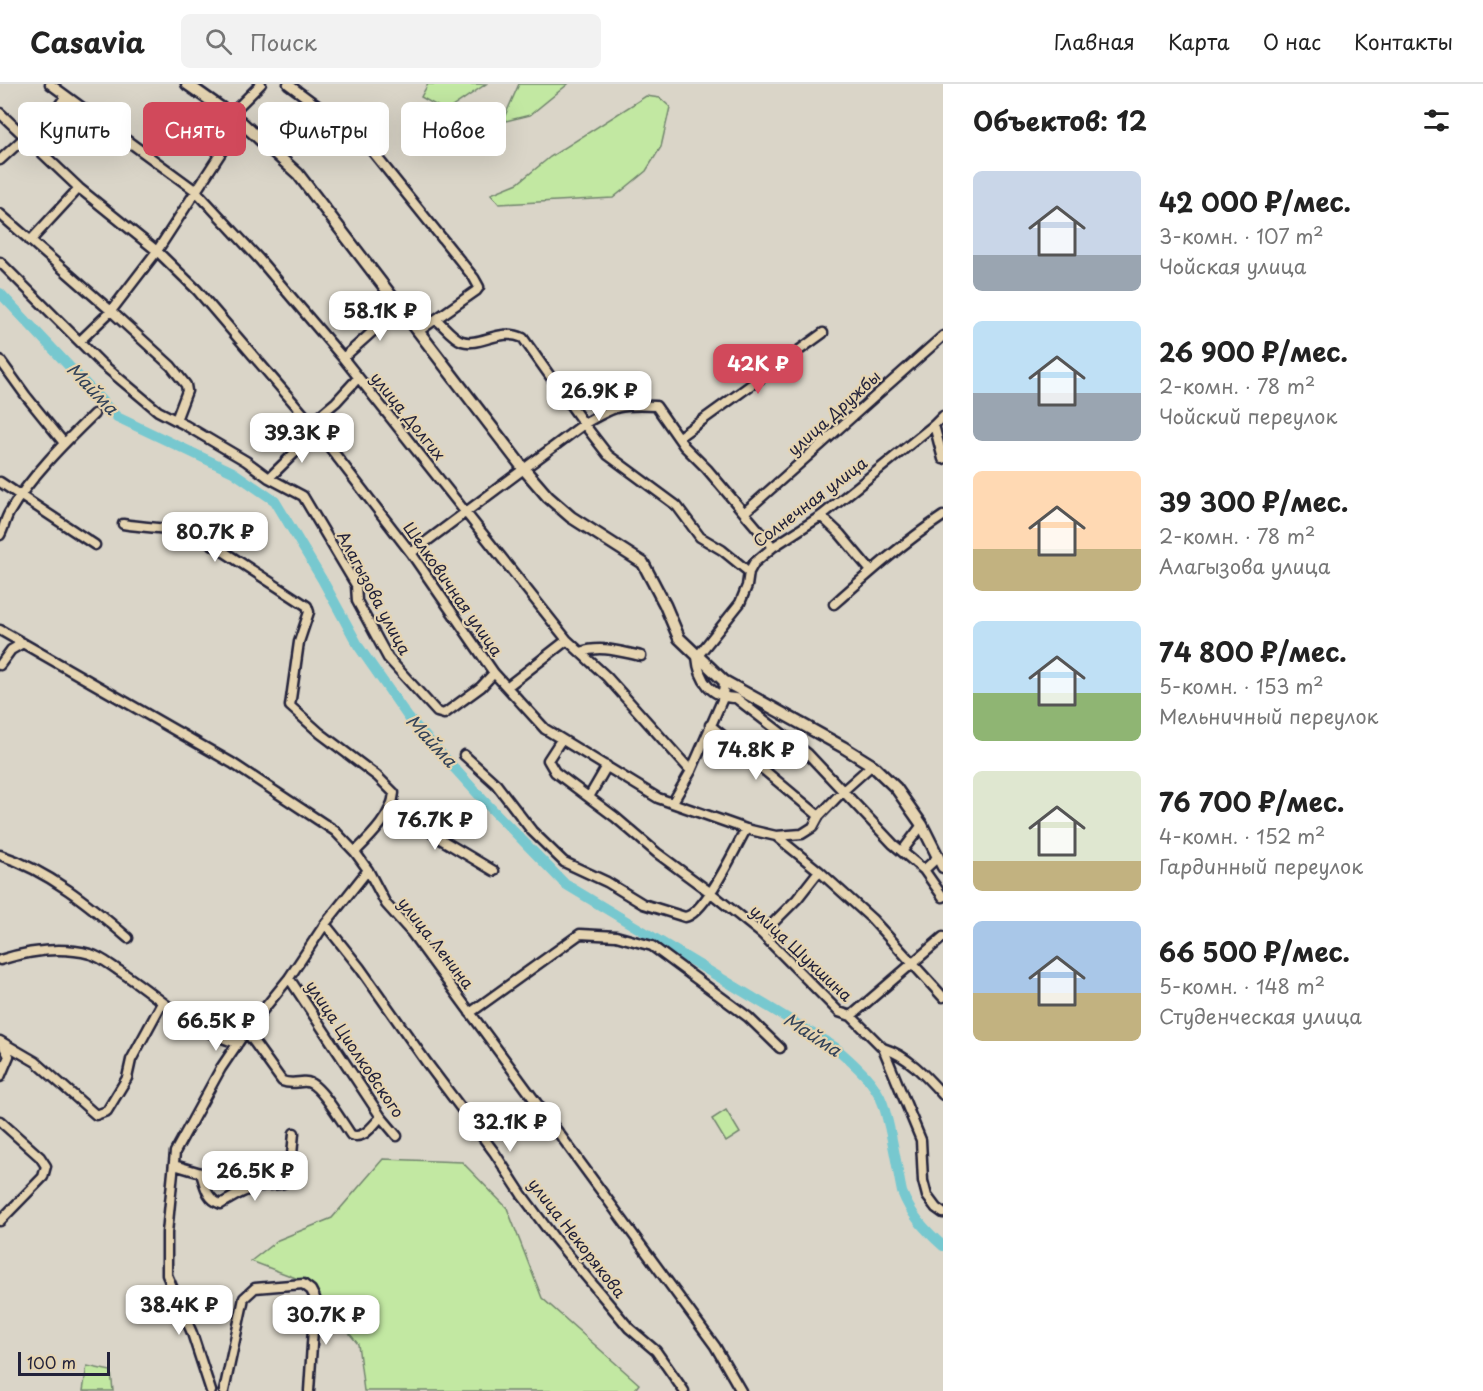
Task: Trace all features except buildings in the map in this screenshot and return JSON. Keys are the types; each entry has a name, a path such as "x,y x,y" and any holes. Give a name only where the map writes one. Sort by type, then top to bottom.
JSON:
{"main road":[{"path":"186,84 213,102"},
{"path":"246,127 298,174 523,468 548,497 571,517 643,563 679,638 724,681 872,765 896,788 922,825 941,862"}],"street":[{"name":"улица Долгих","path":"50,84 196,191 260,259 343,358 567,640 607,677 691,771"},
{"path":"243,102 261,84"},
{"path":"288,84 350,130 372,151 479,287 419,331"},
{"path":"61,102 65,97"},
{"name":"Шелковичная улица","path":"0,113 18,129"},
{"path":"0,160 18,143"},
{"name":"Шелковичная улица","path":"46,156 79,188 157,250 197,290 310,423 411,553 494,673 545,729 658,798 746,829 776,836 872,919 943,997"},
{"path":"80,341 111,311 157,250 219,156"},
{"path":"30,242 79,188"},
{"path":"0,214 171,366 186,384 187,391 176,420"},
{"name":"Алагызова улица","path":"0,262 102,364 158,411 246,460 269,478 303,496 356,585 357,601 388,658 437,712 444,714 481,687 494,673"},
{"path":"343,358 400,307"},
{"path":"437,320 460,341 468,343 514,333 523,338 608,455 676,506 700,537 722,550 748,572"},
{"path":"679,437 823,333"},
{"name":"улица Дружбы","path":"745,512 943,336"},
{"path":"0,360 64,443"},
{"path":"310,423 336,402 358,378"},
{"path":"411,553 584,424 609,409 628,404 656,406 684,446 745,512 773,547"},
{"path":"1,530 21,496 64,443 93,414"},
{"name":"Солнечная улица","path":"697,657 740,603 747,586 748,572 754,563 773,547 821,516 943,416"},
{"path":"933,425 943,459"},
{"path":"269,478 316,432"},
{"path":"0,482 95,545"},
{"path":"821,516 840,534 871,571"},
{"path":"834,604 918,532 943,516"},
{"path":"123,524 195,533 307,606 309,612 299,642 290,706 320,733 377,776 394,793 393,805 355,852"},
{"name":"улица Ленина","path":"0,630 232,763 335,831 355,852 368,870 386,904 411,932 715,1346 741,1391"},
{"path":"508,686 567,640"},
{"path":"0,665 11,650 23,643"},
{"path":"581,652 590,649 614,650 641,656"},
{"path":"697,657 698,668 708,687 723,698 736,698 808,754 893,844 903,850 924,870 943,897"},
{"path":"672,802 691,771 723,698 724,681"},
{"path":"710,725 819,816"},
{"name":"улица Шукшина","path":"561,740 548,760 555,772 762,934 839,1012 851,1016 883,1048 921,1140 923,1181 927,1196 943,1213"},
{"path":"464,755 496,784 532,831 564,862 607,882 643,904 685,917 696,911 711,892 746,829"},
{"path":"776,836 802,834 813,827 819,816 872,765"},
{"path":"589,797 607,766"},
{"path":"393,805 442,840 494,871"},
{"path":"903,850 922,825"},
{"path":"0,855 65,887 128,938"},
{"path":"924,870 941,862"},
{"path":"211,1391 192,1332 167,1275 167,1233 175,1152 195,1113 237,1043 289,978 325,924 368,870"},
{"path":"762,934 797,899 819,871"},
{"name":"улица Некорякова","path":"325,924 360,968 554,1238 629,1328 656,1351 684,1391"},
{"path":"470,1013 580,934 616,936 652,946 748,1017 780,1048"},
{"path":"851,1016 943,937"},
{"path":"0,960 27,952 63,949 93,954 130,977 178,1015 218,1038 237,1043"},
{"name":"улица Циолковского","path":"289,978 381,1117 397,1136"},
{"path":"1,1042 36,1062 96,1115 107,1111 127,1078 131,1060 162,1003"},
{"path":"246,1031 282,1081 290,1084 311,1083 326,1099 351,1135 362,1136 381,1117"},
{"path":"0,1077 9,1056 1,1042"},
{"path":"883,1048 898,1053 910,1062 943,1095"},
{"path":"0,1121 40,1157 46,1166 43,1177 0,1221"},
{"path":"174,1165 201,1173 207,1194 215,1202 221,1204 243,1192 261,1186 278,1186 291,1180 298,1172 296,1160 292,1155 294,1133"},
{"path":"224,1391 244,1298 255,1288 303,1284 311,1290 315,1298 309,1391"}],"green space":[{"path":"428,84 486,84 459,102 430,102 421,97"},
{"path":"519,84 568,84 530,115 506,121 506,113"},
{"path":"646,96 660,98 670,107 661,147 646,171 613,198 499,204 491,194 518,183 550,157"},
{"path":"726,1110 740,1133 726,1142 712,1119"},
{"path":"383,1159 462,1162 507,1208 542,1298 639,1384 634,1391 364,1391 358,1344 309,1283 251,1261 278,1240 332,1218"},
{"path":"87,1366 111,1371 113,1391 83,1391"}],"waterway":[{"name":"Майма","path":"0,293 117,417 233,472 275,501 359,647 408,717 485,802 565,884 835,1047 856,1066 875,1088 883,1104 902,1192 919,1222 943,1246"}]}
